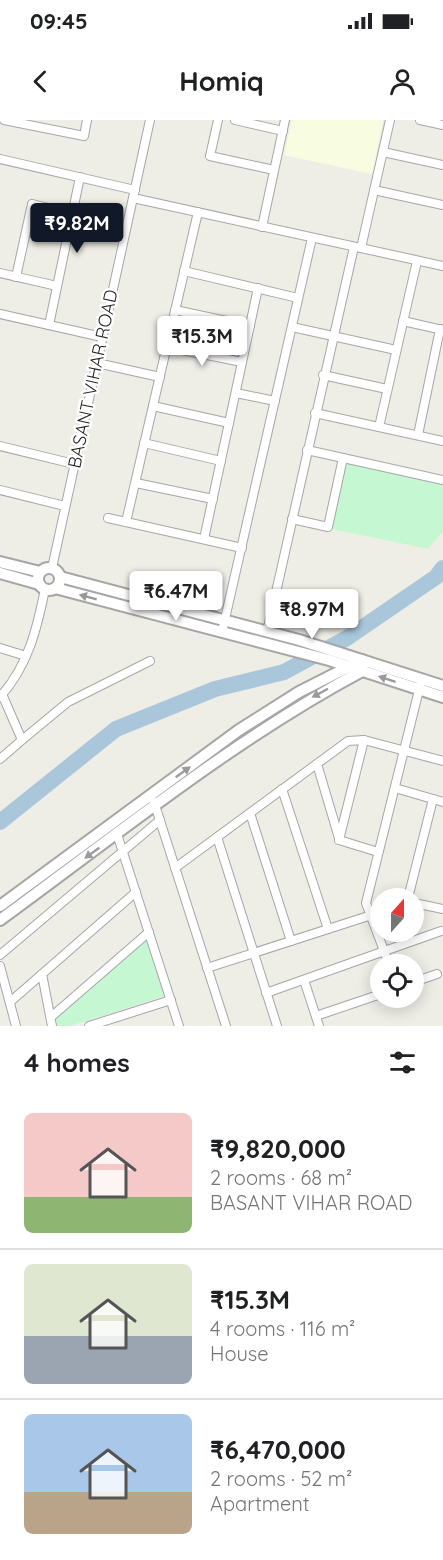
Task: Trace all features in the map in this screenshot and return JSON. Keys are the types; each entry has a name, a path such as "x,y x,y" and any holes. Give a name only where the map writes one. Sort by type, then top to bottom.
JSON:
{"street":[{"path":"9,120 84,136 87,120"},
{"name":"BASANT VIHAR ROAD","path":"52,568 150,120"},
{"path":"218,120 210,156 274,170"},
{"path":"235,120 283,131"},
{"path":"262,227 285,120"},
{"path":"267,632 323,375 374,190 390,120"},
{"path":"420,120 443,125"},
{"path":"383,152 443,165"},
{"path":"0,161 80,177 198,213 443,266"},
{"path":"49,325 80,177"},
{"path":"374,190 443,205"},
{"path":"16,277 32,204 72,214"},
{"path":"126,522 198,213"},
{"path":"224,626 312,238"},
{"path":"379,427 417,261"},
{"path":"184,271 298,298"},
{"path":"0,273 57,286"},
{"path":"204,539 258,288"},
{"path":"175,309 250,326"},
{"path":"0,314 102,337"},
{"path":"403,321 442,330 418,435"},
{"path":"292,327 396,351"},
{"path":"167,347 242,362"},
{"path":"97,363 160,377"},
{"path":"323,375 387,389"},
{"path":"236,393 275,401"},
{"path":"153,406 229,423"},
{"path":"315,413 443,441"},
{"path":"144,444 221,461"},
{"path":"0,446 74,464"},
{"path":"307,450 443,480"},
{"path":"292,519 328,527 344,458"},
{"path":"135,483 213,499"},
{"path":"0,490 65,506"},
{"path":"108,518 242,548"},
{"path":"0,562 45,583 60,577"},
{"path":"22,740 1,695 14,681 36,635 45,583 52,568 60,577 348,666 362,665"},
{"path":"0,573 224,626 267,632 299,640 345,654 362,665 421,684 443,686"},
{"path":"0,648 26,656"},
{"path":"0,759 68,702 150,661"},
{"path":"0,920 243,741 362,665"},
{"path":"0,906 239,730 299,692 348,666"},
{"path":"421,684 443,697"},
{"path":"370,913 366,903 421,684"},
{"path":"339,840 364,740"},
{"path":"175,867 348,741 364,740 443,761"},
{"path":"317,764 339,840"},
{"path":"395,788 443,802"},
{"path":"282,789 328,929"},
{"path":"152,794 224,1025"},
{"path":"411,888 433,799"},
{"path":"250,813 291,941"},
{"path":"0,954 160,820"},
{"path":"117,834 179,1026"},
{"path":"217,837 252,954 277,1026"},
{"path":"339,840 378,852"},
{"path":"10,1002 136,892"},
{"path":"424,905 443,909"},
{"path":"207,968 370,915"},
{"path":"266,993 441,931"},
{"path":"51,1017 149,932"},
{"path":"381,942 385,954"},
{"path":"0,966 16,1026"},
{"path":"42,974 52,1026"},
{"path":"424,978 436,974"},
{"path":"304,980 319,1026"},
{"path":"316,1017 370,998"},
{"path":"89,1026 171,1000"}],"shaded area":[{"path":"292,120 383,120 372,174 284,155"}],"green space":[{"path":"346,463 443,484 443,531 428,549 332,529"},
{"path":"148,936 165,996 70,1026 57,1026 56,1019"}],"waterway":[{"path":"0,822 116,729 215,689 284,672 347,638 436,577 443,568"}]}
